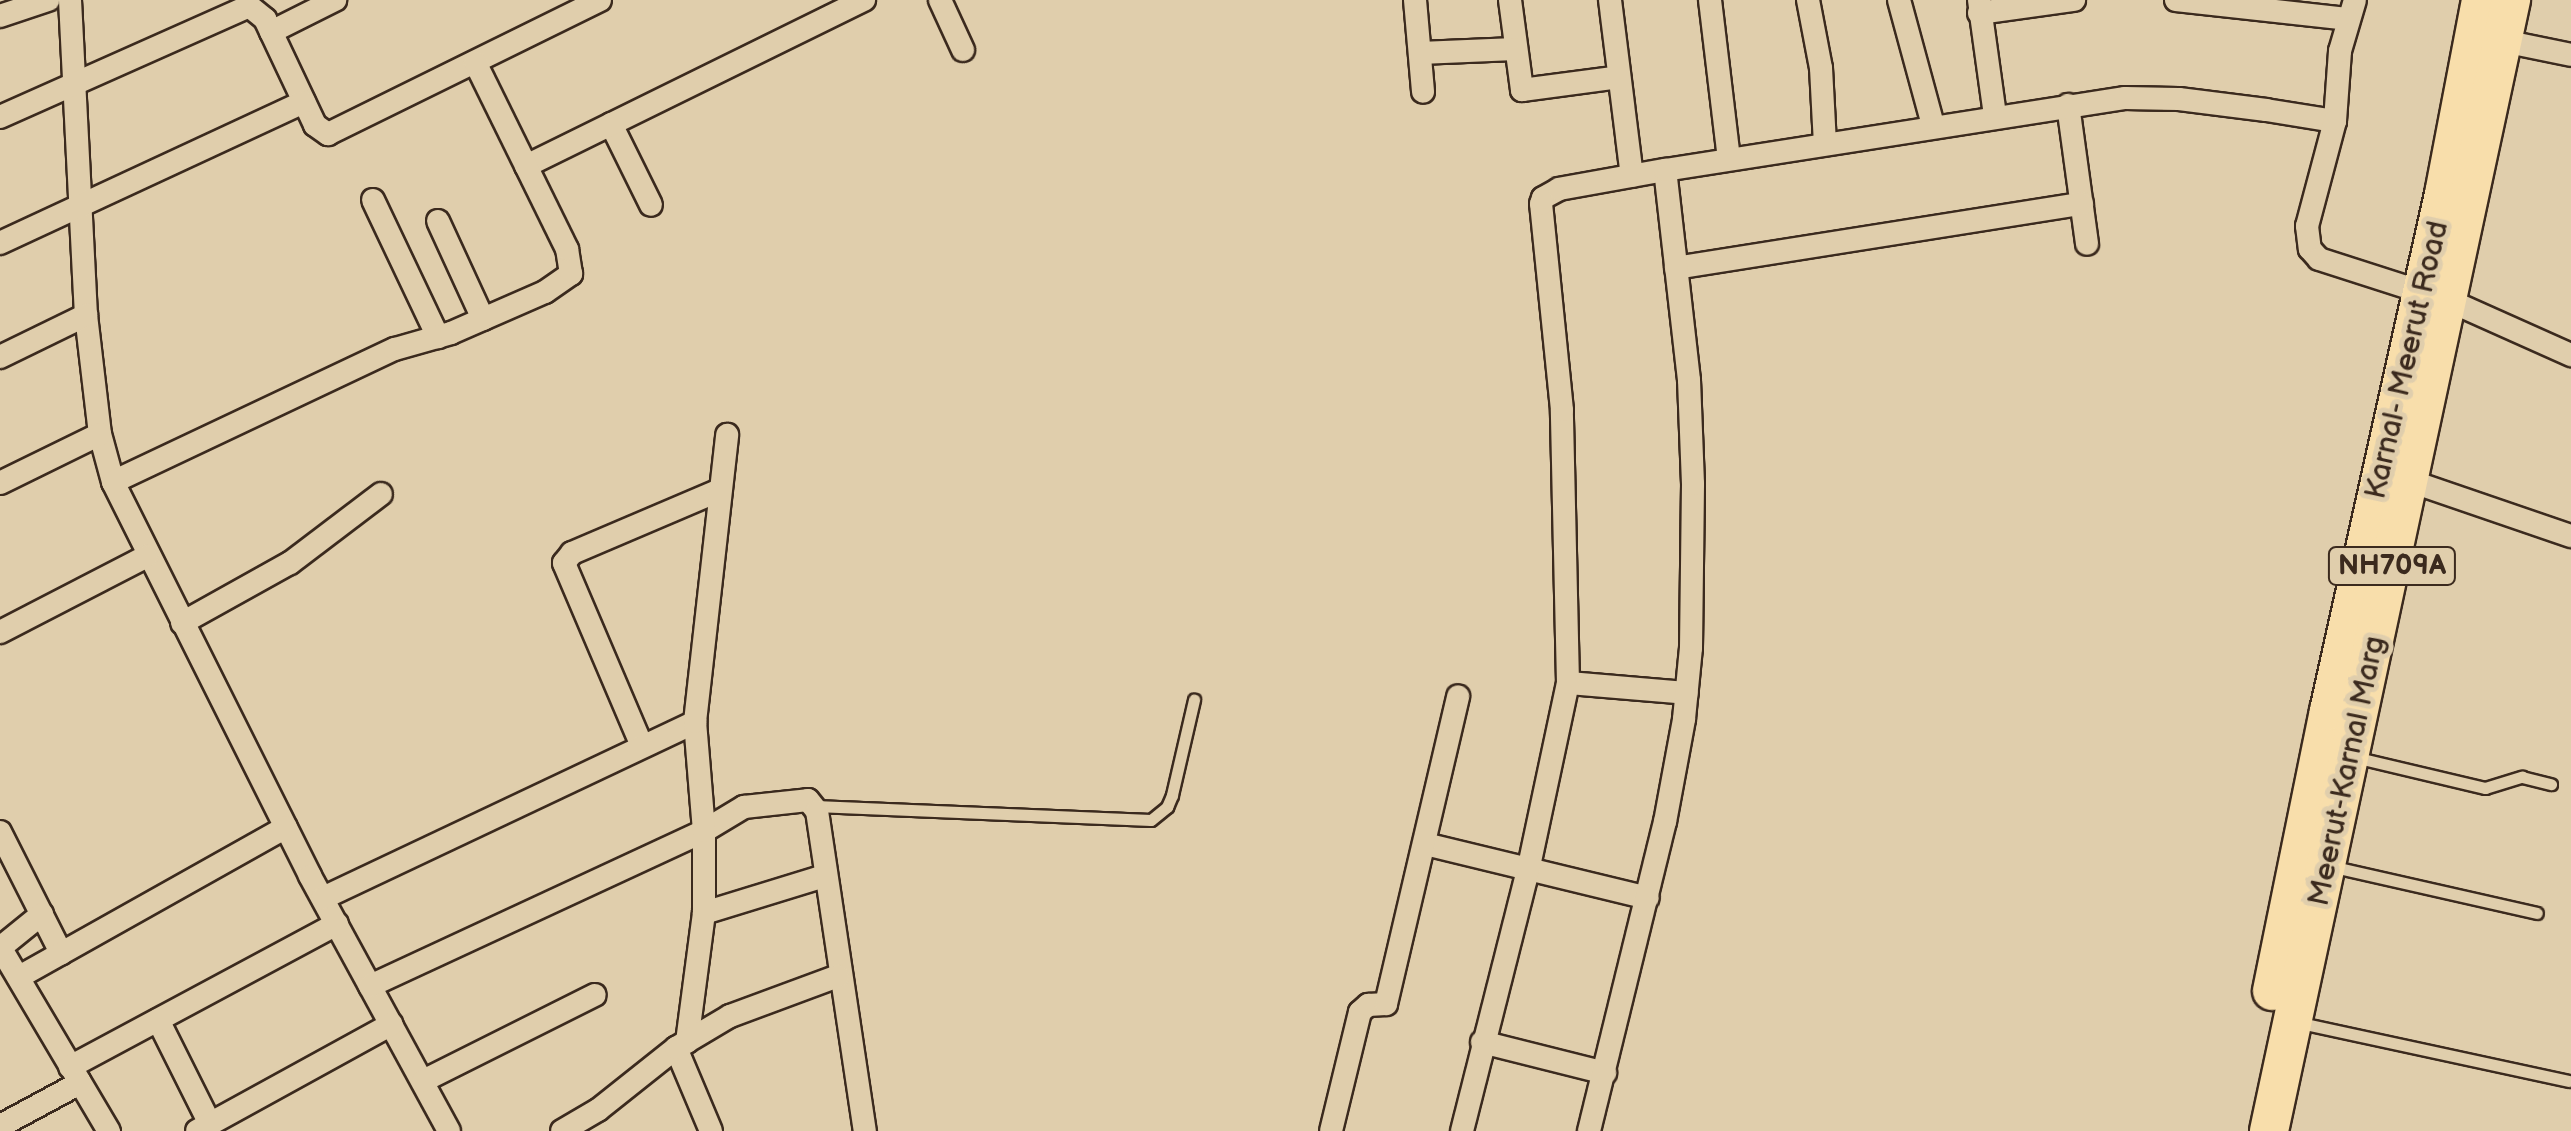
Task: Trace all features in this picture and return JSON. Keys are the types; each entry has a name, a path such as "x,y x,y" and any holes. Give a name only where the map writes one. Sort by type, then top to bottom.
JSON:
{"highway":[{"name":"Karnal- Meerut Road","path":"2262,1128 2329,711 2436,296 2481,0"},
{"name":"Meerut-Karnal Marg","path":"2262,1128 2292,1021 2410,481 2436,296 2511,0"}],"street":[{"path":"0,16 48,0"},
{"path":"70,0 76,80 77,205 86,315 100,434 114,482 286,827 423,1081 441,1128"},
{"path":"271,32 335,0"},
{"path":"0,117 240,7 258,10 321,133 328,134 600,0"},
{"path":"526,166 864,0"},
{"path":"940,0 962,50"},
{"path":"1414,0 1423,92"},
{"path":"1510,0 1522,90 1619,77"},
{"path":"1610,0 1632,176"},
{"path":"1710,0 1729,159"},
{"path":"1808,0 1821,68 1825,144"},
{"path":"1899,0 1933,125"},
{"path":"1995,116 1979,6 2074,0"},
{"path":"2176,0 2351,10 2335,122 2307,226 2310,249 2319,259 2436,296 2571,355"},
{"path":"2503,40 2571,55"},
{"path":"1420,53 1515,49"},
{"path":"114,482 395,349 484,319 561,284 571,274 567,249 475,62"},
{"path":"1462,1131 1528,871 1568,683 1562,410 1543,198 1559,189 1729,159 2125,98 2178,98 2335,122"},
{"path":"0,243 304,102"},
{"path":"2068,104 2088,244"},
{"path":"611,124 650,205"},
{"path":"1589,1131 1648,898 1687,693 1693,484 1689,380 1666,170"},
{"path":"373,200 438,336"},
{"path":"1676,268 2082,204"},
{"path":"438,221 484,319"},
{"path":"0,357 86,315"},
{"path":"0,483 100,434"},
{"path":"711,1131 682,1045 704,912 704,831 694,722 726,435"},
{"path":"2410,481 2571,536"},
{"path":"642,746 564,563 572,554 720,490"},
{"path":"182,622 290,563 382,494"},
{"path":"0,632 148,556"},
{"path":"1568,683 1687,693"},
{"path":"1331,1131 1360,1012 1368,1005 1384,1008 1387,1000 1458,696"},
{"path":"323,898 694,722"},
{"path":"370,986 704,831 744,808 808,800 815,806 838,976 865,1131"},
{"path":"19,977 286,827"},
{"path":"0,832 62,953"},
{"path":"1426,844 1648,898"},
{"path":"704,912 824,876"},
{"path":"42,914 0,948 109,1131"},
{"path":"0,1126 158,1020 337,924"},
{"path":"562,1131 630,1086 682,1045 730,1016 838,976"},
{"path":"423,1081 596,995"},
{"path":"158,1020 203,1128 392,1024"},
{"path":"1482,1042 1605,1072"}],"lane":[{"path":"815,806 1151,820 1167,807 1172,794 1194,700"},
{"path":"2350,756 2485,788 2522,777 2552,784"},
{"path":"2326,865 2536,913"},
{"path":"2292,1021 2570,1080"}]}
